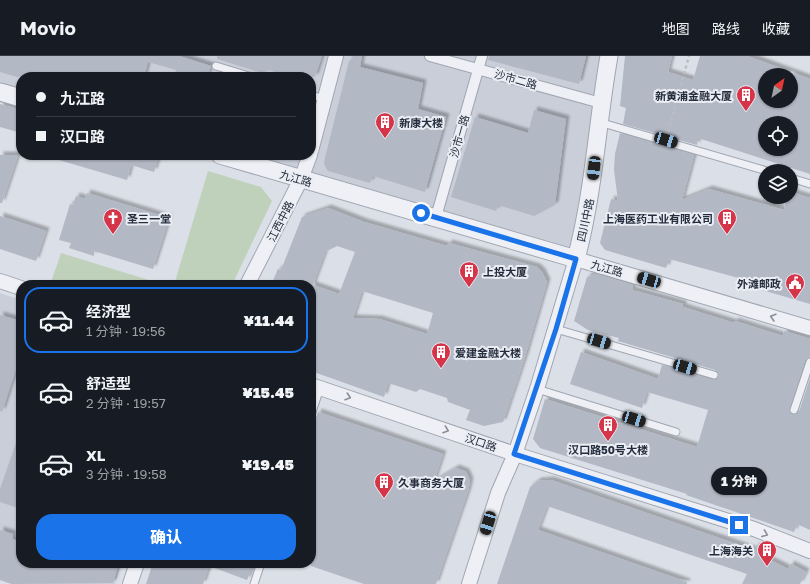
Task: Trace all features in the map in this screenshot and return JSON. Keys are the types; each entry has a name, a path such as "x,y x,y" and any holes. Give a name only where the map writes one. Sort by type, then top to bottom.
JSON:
{"street":[{"path":"316,133 336,56"},
{"name":"沙市二路","path":"430,56 601,103"},
{"name":"沙市一路","path":"436,217 482,56"},
{"name":"四川中路","path":"469,584 498,493 514,454 537,389 576,259 590,203 601,103 609,56"},
{"path":"0,92 16,97"},
{"name":"九江路","path":"237,160 436,217 810,328"},
{"name":"江西中路","path":"250,280 301,179 308,160"},
{"path":"0,281 16,286"},
{"name":"汉口路","path":"316,386 514,454 754,529 810,551"},
{"path":"130,584 135,568"}],"lane":[{"path":"216,66 236,72"},
{"path":"316,97 325,100"},
{"path":"599,122 666,140 758,168"},
{"path":"798,180 810,184"},
{"path":"556,329 714,375"},
{"path":"794,410 810,362"},
{"path":"537,389 676,432"},
{"path":"254,584 259,568"}],"path":[{"path":"666,140 689,56"}],"shaded area":[{"path":"0,56 613,56 576,259 236,160 316,160 316,72 16,72 16,97 0,92"},
{"path":"0,293 16,298 16,568 120,568 115,584 11,584 0,580"}],"green space":[{"path":"208,171 261,187 272,201 234,280 175,280"},
{"path":"61,253 149,280 52,280"}],"building":[{"path":"0,56 179,56 211,66 209,72 175,72 176,70 148,62 145,72 16,72 16,77 0,72"},
{"path":"217,56 322,56 316,74 316,72 275,72 266,69 265,72 259,72 217,59"},
{"name":"新康大楼","path":"356,56 362,56 360,67 423,83 418,109 446,117 425,192 373,176 370,183 328,171 325,166 324,162 349,61"},
{"path":"489,56 586,56 579,84 488,60"},
{"name":"新黄浦金融大厦","path":"625,56 672,56 668,72 693,80 700,56 747,56 780,68 758,68 758,108 798,108 798,75 810,79 810,174 798,170 798,164 779,164 698,138 697,145 623,124 626,108 620,106"},
{"path":"0,104 16,109 16,132 0,127"},
{"path":"534,110 566,119 555,205 534,216 498,205 496,211 451,197 475,117 528,133"},
{"path":"620,133 694,155 682,200 709,189 758,203 758,204 784,210 785,204 798,204 798,194 810,198 810,304 762,290 764,285 669,259 666,268 605,250 600,243 611,199 618,201 614,170 615,154"},
{"path":"0,155 16,155 16,160 2,203 0,203"},
{"path":"59,160 158,160 154,172 131,165 127,180"},
{"name":"圣三一堂","path":"87,193 169,218 153,269 94,251 94,256 69,248 71,243 59,240 70,204 73,205 76,196 85,199"},
{"path":"328,208 364,222 447,246 449,243 537,267 542,272 547,282 525,357 503,422 484,426 466,420 470,410 448,402 447,398 420,389 416,392 388,383 384,397 316,373 316,286 339,294 355,252 337,246 325,252 315,280 273,280 278,269 281,270 302,217","holes":["362,291 433,313 427,334 379,319 353,318"]},
{"path":"0,216 46,231 36,261 0,249"},
{"path":"596,274 633,285 632,290 683,304 683,307 734,323 735,321 783,336 784,331 810,339 810,357 805,360 789,411 793,415 799,412 810,378 810,530 797,524 794,532 686,495 687,494 540,448 533,439 545,399 697,447 708,410 647,392 642,408 570,384 581,352 658,379 662,365 713,380 717,379 719,376 715,370 618,341 619,338 588,330 574,321 587,277"},
{"path":"0,315 16,320 16,369 2,412 0,411"},
{"name":"久事商务大厦","path":"318,412 443,454 434,481 456,468 466,472 470,481 468,491 436,584 364,584 316,568 316,418"},
{"path":"16,443 16,507 0,502 0,489"},
{"path":"551,480 754,550 756,546 770,553 768,559 788,569 791,564 806,572 800,584 742,584 747,574 547,506 538,530 687,582 687,584 497,584 530,487 538,481"},
{"path":"0,530 13,534 12,539 16,540 16,568 118,568 113,583 12,584 0,580"},
{"path":"151,568 208,568 203,584 146,584"},
{"path":"214,568 252,568 247,580"}],"place":[{"name":"新黄浦金融大厦","path":"746,112"},
{"name":"新康大楼","path":"385,139"},
{"name":"圣三一堂","path":"113,235"},
{"name":"上海医药工业有限公司","path":"727,235"},
{"name":"上投大厦","path":"469,288"},
{"name":"外滩邮政","path":"795,300"},
{"name":"爱建金融大楼","path":"441,369"},
{"name":"汉口路50号大楼","path":"608,442"},
{"name":"久事商务大厦","path":"384,499"},
{"name":"上海海关","path":"767,567"}],"route":[{"path":"421,213 576,259 537,389 514,454 739,525"}]}
